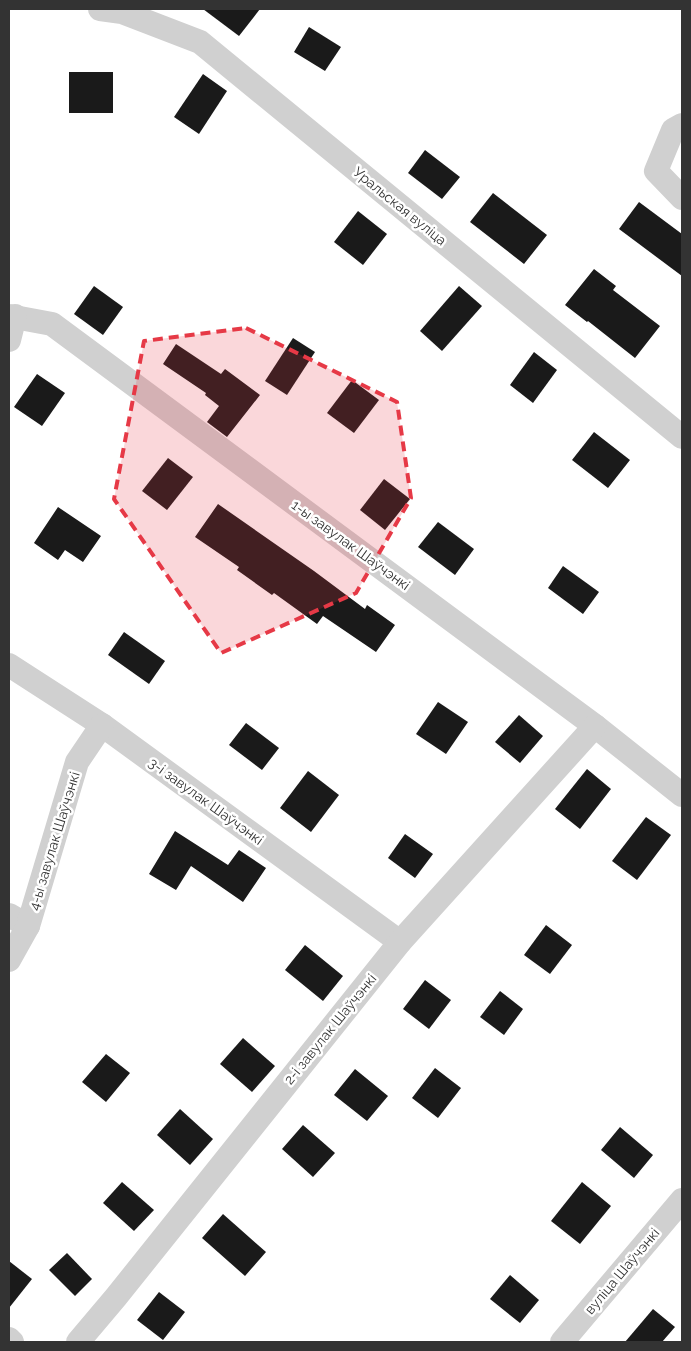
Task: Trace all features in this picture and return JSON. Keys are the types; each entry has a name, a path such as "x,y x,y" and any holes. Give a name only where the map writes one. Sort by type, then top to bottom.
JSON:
{"street":[{"name":"Уральская вуліца","path":"100,9 122,12 200,42 682,437"},
{"path":"682,125 673,130 656,171 682,198"},
{"path":"9,340 12,316"},
{"name":"1-ы завулак Шаўчэнкі","path":"12,316 52,324 595,726 682,795"},
{"name":"3-і завулак Шаўчэнкі","path":"9,665 102,724 400,942"},
{"name":"4-ы завулак Шаўчэнкі","path":"9,960 18,920 77,762 102,724"},
{"name":"2-і завулак Шаўчэнкі","path":"78,1342 400,942 595,726"},
{"name":"вуліца Шаўчэнкі","path":"562,1342 682,1200"},
{"path":"9,1339 12,1342"}],"highlighted area":[{"path":"246,328 397,402 411,498 356,593 221,653 114,499 144,341"}],"building":[{"path":"203,9 260,9 239,36"},
{"path":"309,27 341,47 325,71 294,52"},
{"path":"69,72 113,72 113,113 69,113"},
{"path":"203,74 227,91 199,134 174,117"},
{"path":"425,150 460,177 442,199 408,173"},
{"path":"493,193 547,235 524,264 470,222"},
{"path":"639,202 682,234 682,276 619,229"},
{"path":"358,211 387,234 363,265 334,242"},
{"path":"594,269 616,286 613,290 660,326 635,358 565,305"},
{"path":"94,286 123,307 103,335 74,314"},
{"path":"459,286 482,306 442,351 420,331"},
{"path":"293,338 315,352 287,395 265,381"},
{"path":"176,344 221,374 225,369 260,395 227,437 207,422 219,406 205,395 206,393 163,364"},
{"path":"534,352 557,370 533,403 510,385"},
{"path":"37,374 65,393 42,426 14,407"},
{"path":"352,380 379,400 354,433 327,413"},
{"path":"594,432 630,460 608,488 572,460"},
{"path":"168,458 193,477 167,510 142,491"},
{"path":"384,479 410,499 385,530 360,510"},
{"path":"218,504 365,609 367,605 395,625 376,652 323,616 317,624 274,593 272,595 237,570 239,567 195,537"},
{"path":"58,507 101,536 83,562 65,550 58,560 34,543"},
{"path":"438,522 474,549 455,575 418,547"},
{"path":"563,566 599,592 583,614 548,588"},
{"path":"124,632 165,661 149,684 108,655"},
{"path":"438,702 468,722 446,754 416,734"},
{"path":"519,715 543,736 520,763 495,742"},
{"path":"246,723 279,748 262,770 229,745"},
{"path":"587,769 611,789 580,829 555,809"},
{"path":"308,771 339,795 311,832 280,808"},
{"path":"646,817 671,835 637,880 612,861"},
{"path":"175,831 228,865 239,850 266,868 243,902 191,866 176,890 149,874"},
{"path":"405,834 433,854 415,878 388,858"},
{"path":"546,925 572,945 550,974 524,955"},
{"path":"305,945 343,976 323,1001 285,970"},
{"path":"425,980 451,1000 429,1029 403,1009"},
{"path":"500,991 523,1009 504,1035 480,1017"},
{"path":"243,1038 275,1066 252,1092 220,1064"},
{"path":"106,1054 130,1073 106,1102 82,1082"},
{"path":"435,1068 461,1088 438,1118 412,1098"},
{"path":"355,1069 388,1096 367,1121 334,1095"},
{"path":"180,1109 213,1139 190,1165 157,1135"},
{"path":"303,1125 335,1153 313,1177 282,1149"},
{"path":"620,1127 653,1155 634,1178 601,1150"},
{"path":"122,1182 154,1210 134,1231 103,1203"},
{"path":"582,1182 611,1206 580,1244 551,1221"},
{"path":"223,1214 266,1252 245,1276 202,1238"},
{"path":"67,1253 92,1279 75,1296 49,1270"},
{"path":"9,1261 32,1279 9,1308"},
{"path":"510,1275 539,1300 520,1323 490,1299"},
{"path":"159,1292 185,1312 163,1340 137,1320"},
{"path":"653,1309 675,1327 662,1342 625,1342"}]}
